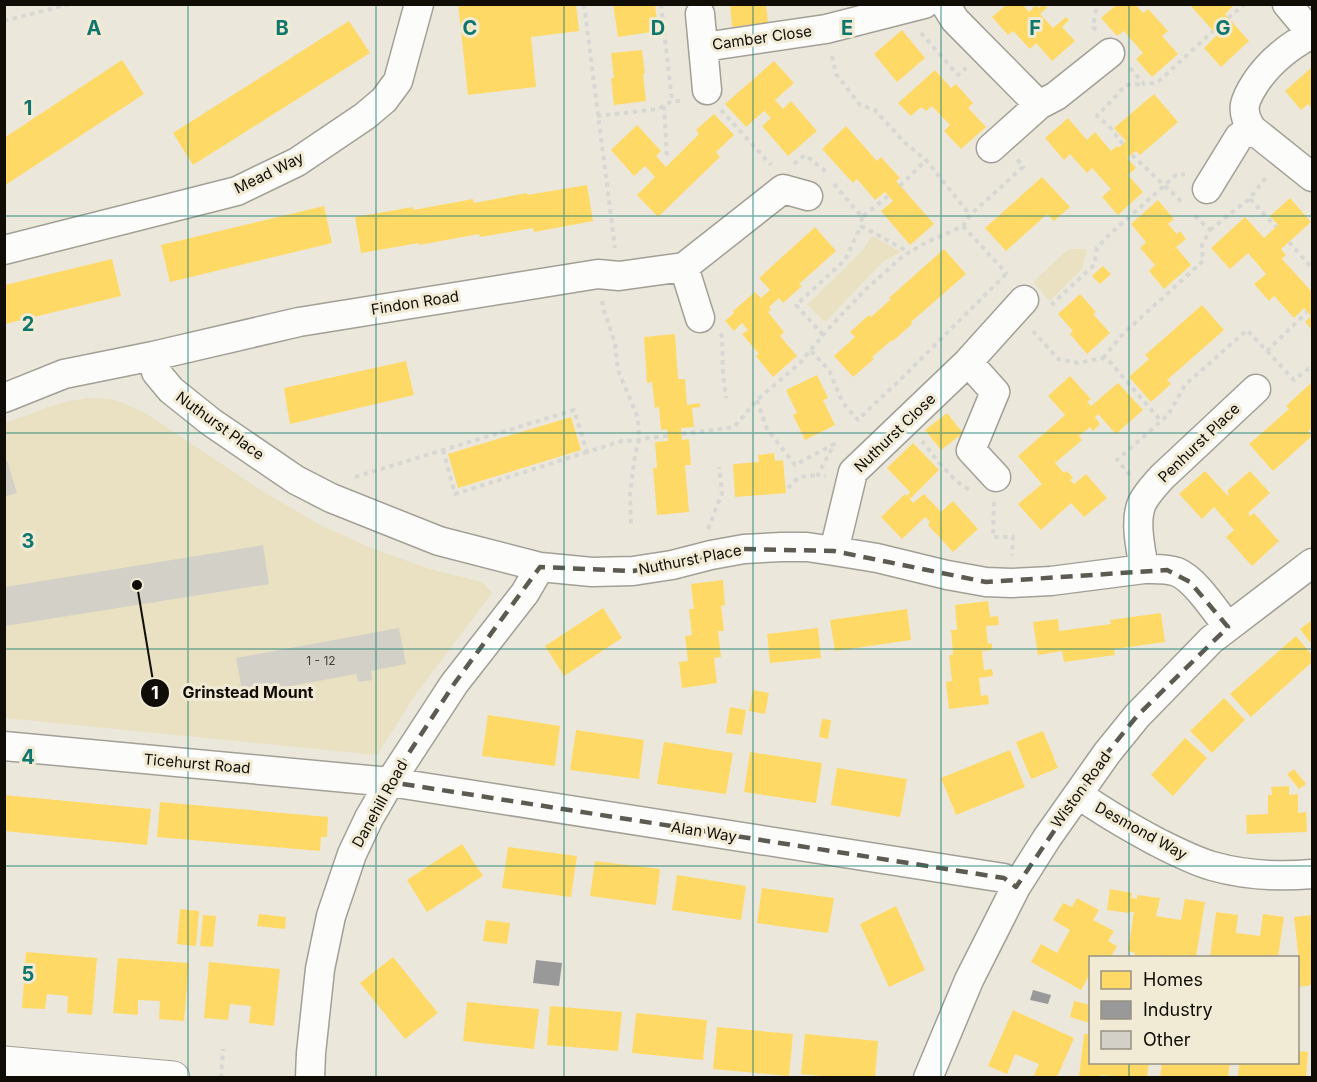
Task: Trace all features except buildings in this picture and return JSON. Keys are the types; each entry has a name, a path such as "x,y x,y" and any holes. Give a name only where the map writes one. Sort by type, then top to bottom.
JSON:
{"street":[{"name":"Mead Way","path":"4,250 237,190 297,162 370,113 392,90 402,70 419,4"},
{"name":"Camber Close","path":"704,47 826,29 924,4"},
{"path":"945,4 955,20 1039,105"},
{"path":"1287,4 1312,34 1294,44 1265,70 1246,98 1246,120 1252,129 1312,177"},
{"name":"Camber Close","path":"700,14 706,100"},
{"path":"1003,152 1039,105 1056,96 1110,53"},
{"path":"1207,189 1239,136 1252,129"},
{"path":"700,318 684,267 783,189 808,196"},
{"name":"Findon Road","path":"4,398 64,374 299,322 598,274 619,276 684,267"},
{"name":"Nuthurst Close","path":"834,550 853,472 1029,306"},
{"name":"Nuthurst Place","path":"153,356 156,372 171,390 211,422 296,480 331,498 439,540 540,567 592,572 633,571 744,549 781,547 834,550 986,582 1011,583 1144,569 1167,570 1183,576 1197,588 1228,627"},
{"path":"968,362 995,392 970,450 990,489"},
{"name":"Penhurst Place","path":"1144,569 1138,521 1142,503 1149,491 1256,389"},
{"name":"Wiston Road","path":"928,1077 969,980 1016,887 1047,838 1107,753 1137,716 1211,640 1312,563"},
{"name":"Danehill Road","path":"310,1077 320,969 331,916 352,854 390,782 454,684 525,593 540,567"},
{"name":"Ticehurst Road","path":"4,746 390,782"},
{"name":"Alan Way","path":"390,782 1004,878 1016,887"},
{"name":"Desmond Way","path":"1078,794 1127,826 1197,861 1248,873 1283,876 1312,874"},
{"path":"4,1063 173,1077"}],"path":[{"path":"4,21 70,4"},
{"path":"584,4 611,218"},
{"path":"661,4 672,101"},
{"path":"1228,18 1245,4"},
{"path":"1123,144 1108,125 1097,116 1126,85 1157,83 1214,31"},
{"path":"1110,53 1115,50 1144,84"},
{"path":"833,62 836,74 860,105 875,110 903,141 926,160 970,215"},
{"path":"597,116 658,109 672,101 706,100 773,167"},
{"path":"664,106 667,158"},
{"path":"682,435 734,427 757,400 800,363 864,291 903,256 963,226 970,215 1023,167 1003,152"},
{"path":"1132,154 1210,230"},
{"path":"1190,166 1184,175 1176,175 1107,237 1097,248 1094,265 1029,306 1029,327 1058,359 1078,363 1103,358 1123,334 1203,261 1202,245 1210,230 1250,199 1284,154"},
{"path":"789,168 805,155 824,170 862,218"},
{"path":"900,186 926,160"},
{"path":"823,335 796,305 845,260 861,226 862,218 888,196"},
{"path":"1250,199 1276,227"},
{"path":"861,226 910,253"},
{"path":"963,226 1006,274"},
{"path":"1289,242 1312,268"},
{"path":"598,274 604,311 615,343 618,370 638,418 639,440 630,493 631,526"},
{"path":"811,350 829,370 843,403 858,420 1006,274 1012,274"},
{"path":"1267,351 1307,312"},
{"path":"700,318 722,336 726,398"},
{"path":"1128,473 1117,460 1167,415 1185,385 1247,330 1294,380 1312,366"},
{"path":"1103,358 1110,362 1161,421"},
{"path":"757,400 767,429 795,465 834,444 819,475"},
{"path":"331,498 347,480 574,410 587,452"},
{"path":"906,422 937,460 965,489 990,489 993,537 1013,537 1011,583"},
{"path":"443,450 455,494 622,441 668,436"},
{"path":"705,538 722,493 719,467"},
{"path":"788,488 799,477 819,475 850,480"},
{"path":"221,1077 223,1048"}],"highlighted area":[{"path":"744,549 834,551 986,582 1167,570 1190,582 1228,627 1137,716 1107,753 1016,887 1004,878 390,782 454,684 540,567 633,571"}],"shaded area":[{"path":"872,236 901,252 884,261 825,322 807,305 861,252"},
{"path":"1069,249 1087,249 1082,269 1050,301 1033,282"},
{"path":"88,398 121,402 144,412 262,491 315,522 368,547 430,569 482,582 492,593 415,695 377,755 5,718 5,423 60,403"}],"place":[{"name":"Grinstead Mount","path":"137,585"}]}
